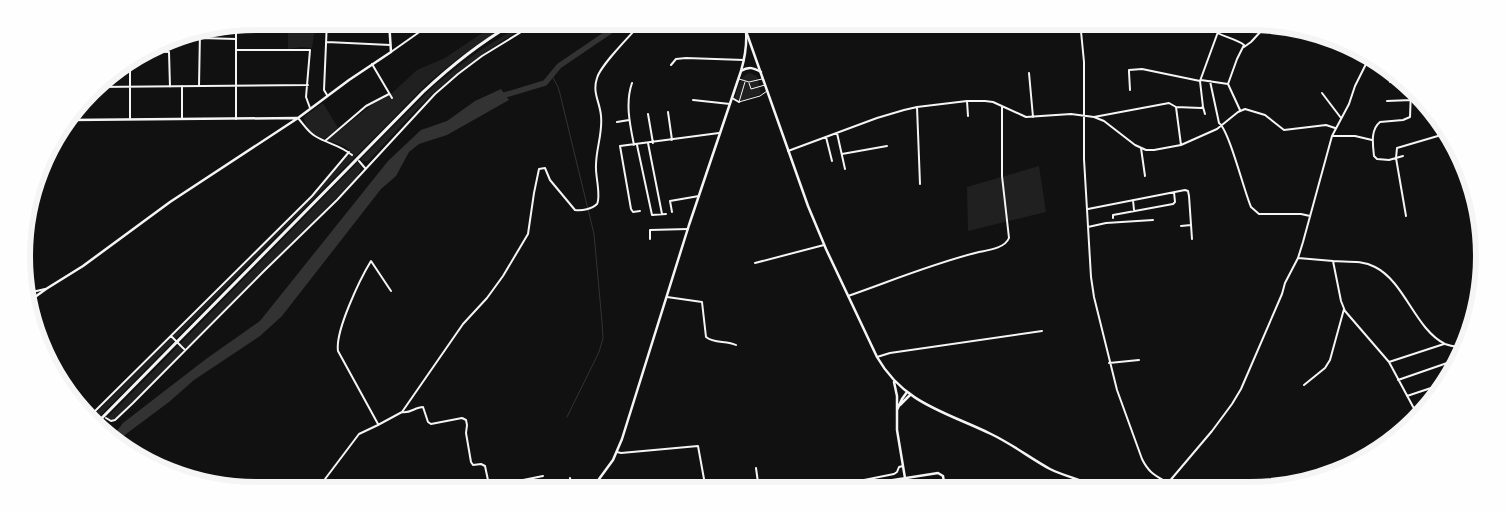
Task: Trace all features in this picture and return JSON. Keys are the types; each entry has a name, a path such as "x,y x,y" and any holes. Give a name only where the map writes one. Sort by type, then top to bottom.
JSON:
{"highway":[{"path":"100,420 423,92 444,73 503,30"}],"street":[{"path":"327,96 324,90 328,30"},
{"path":"389,30 390,52"},
{"path":"106,418 112,421 120,415 358,178 435,94 458,74 524,30"},
{"path":"323,482 356,436 402,412 463,324 494,290 522,247 528,234 539,169 544,168 550,180 577,211 591,208 597,203 596,169 601,118 596,99 597,76 635,30"},
{"path":"746,30 788,150 824,245 885,371 908,394 928,406 1002,439 1050,468 1083,482"},
{"path":"1081,30 1084,62 1084,159 1094,297 1116,390 1142,459 1147,469 1153,475 1166,482"},
{"path":"1214,30 1243,43 1244,47"},
{"path":"1240,110 1228,84 1244,47 1262,30"},
{"path":"236,31 236,119"},
{"path":"34,298 83,266 170,202 298,118 421,31"},
{"path":"1205,114 1200,80 1217,32"},
{"path":"597,482 617,452 688,229 742,71 747,34"},
{"path":"199,86 200,38 236,39"},
{"path":"327,42 390,45"},
{"path":"236,50 310,50 307,101 311,109"},
{"path":"158,52 169,52 170,87"},
{"path":"671,65 676,59 686,58 744,60"},
{"path":"1169,482 1212,431 1241,388 1285,283 1298,258 1332,136 1367,62"},
{"path":"372,64 392,98"},
{"path":"130,68 130,120"},
{"path":"742,71 746,68 751,68 761,72"},
{"path":"1130,90 1128,72 1134,69 1228,84"},
{"path":"1029,74 1033,117"},
{"path":"738,79 749,82 763,79"},
{"path":"739,102 745,81"},
{"path":"1210,81 1219,123 1222,125 1248,200 1254,211 1259,214 1301,214 1310,216"},
{"path":"749,82 751,89 765,85"},
{"path":"1390,82 1394,82"},
{"path":"632,83 629,96 629,120 652,215 664,214 648,143"},
{"path":"106,87 308,85"},
{"path":"182,86 182,120"},
{"path":"732,98 739,102 760,96 767,91"},
{"path":"1322,93 1342,118"},
{"path":"325,140 366,106 389,94"},
{"path":"1403,156 1377,159 1374,156 1372,140 1376,126 1380,122 1409,119 1410,96"},
{"path":"693,100 730,104"},
{"path":"1387,101 1410,100"},
{"path":"788,150 877,118 917,107 967,101 986,101 1026,117 1084,115 1094,117 1104,121 1141,148 1154,150 1181,145 1222,125 1240,110 1249,110 1264,115 1284,130 1326,125 1335,128"},
{"path":"967,101 968,116"},
{"path":"1094,117 1169,103 1176,108 1203,107"},
{"path":"848,296 1000,246 1008,241 1009,233 1002,176 1002,106"},
{"path":"917,107 920,184"},
{"path":"1176,108 1181,145"},
{"path":"668,112 672,140"},
{"path":"648,114 652,143"},
{"path":"76,120 298,118"},
{"path":"298,118 314,136 342,147 352,155"},
{"path":"617,122 629,120"},
{"path":"837,132 845,169"},
{"path":"640,211 633,212 631,208 619,147 720,133"},
{"path":"1406,216 1396,150 1398,147 1441,134"},
{"path":"1332,136 1355,136 1372,140"},
{"path":"826,137 832,161"},
{"path":"842,154 887,146"},
{"path":"1141,148 1145,176"},
{"path":"93,413 312,196 349,152"},
{"path":"359,161 366,168"},
{"path":"1088,209 1185,190 1188,191 1189,196 1192,239"},
{"path":"1113,218 1113,215 1173,204 1175,202 1174,192"},
{"path":"672,212 670,201 699,196"},
{"path":"1133,200 1134,211"},
{"path":"1088,227 1106,223 1152,220"},
{"path":"1181,226 1191,225"},
{"path":"650,239 650,230 688,229"},
{"path":"754,263 824,245"},
{"path":"1298,258 1362,263 1377,268 1384,273 1413,308 1422,324 1445,344 1457,347"},
{"path":"378,425 338,351 337,345 342,325 354,294 371,261 391,291"},
{"path":"1333,261 1338,290 1344,308 1351,319 1389,362 1415,411"},
{"path":"33,292 46,289"},
{"path":"667,297 702,302 706,337 715,341 730,342 736,345"},
{"path":"1304,385 1325,368 1330,360 1344,308"},
{"path":"877,357 890,353 1042,331"},
{"path":"170,336 185,350"},
{"path":"1389,362 1445,344"},
{"path":"1109,363 1139,360"},
{"path":"1398,380 1450,362"},
{"path":"894,381 897,391 897,430 905,478"},
{"path":"1407,396 1434,387"},
{"path":"896,414 908,394"},
{"path":"402,412 423,407 428,422 431,424 462,418 466,420 466,433 471,462 473,465 481,464 485,466 488,482"},
{"path":"617,452 698,446 705,482"},
{"path":"861,482 894,474 899,467 903,466"},
{"path":"756,468 758,482"},
{"path":"880,482 939,473 944,477 945,482"},
{"path":"513,482 542,476"},
{"path":"570,478 571,482"}],"shaded area":[{"path":"288,30 315,30 312,48 288,49"},
{"path":"487,30 500,30 469,50 428,83 175,339 173,336 313,197 347,157 353,154 346,147 328,140 373,104 392,93 417,70 445,58"},
{"path":"513,30 520,30 456,74 432,94 368,161 361,159 435,85 479,51"},
{"path":"750,73 757,76 761,94 741,101 735,98 738,87 744,76"},
{"path":"501,89 509,100 447,135 419,144 409,152 396,176 381,189 282,316 260,336 194,380 122,438 115,433 123,423 206,359 260,321 388,161 421,130 447,121 475,101"},
{"path":"323,103 338,128 324,139 311,132 304,119 305,116"},
{"path":"358,162 360,170 356,178 188,346 185,347 180,344"},
{"path":"1039,166 1046,212 968,231 967,187"},
{"path":"171,338 174,341 98,418 95,414"},
{"path":"179,345 182,349 181,353 117,417 111,420 107,418"}],"waterway":[{"path":"498,97 545,83 559,66 612,30"},
{"path":"551,74 560,94 594,234 603,338 599,352 567,417"}]}
